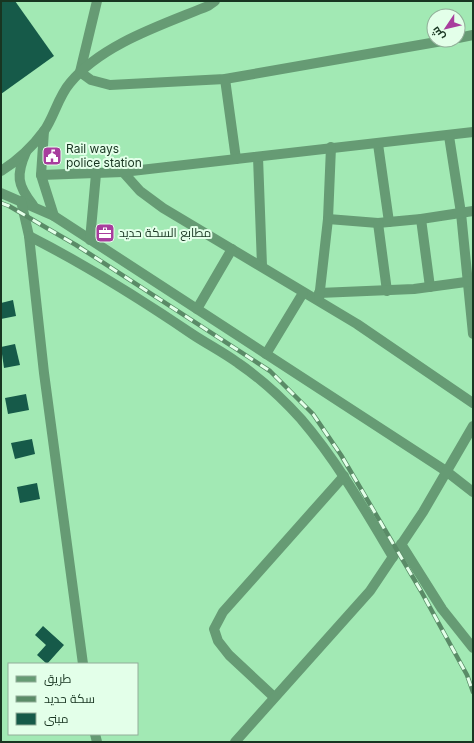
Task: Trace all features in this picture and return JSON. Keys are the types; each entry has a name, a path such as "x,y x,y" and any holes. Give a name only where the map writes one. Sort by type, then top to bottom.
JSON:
{"street":[{"path":"80,72 97,1"},
{"path":"1,171 26,150 44,131 69,84 93,60 118,45 208,6 215,1"},
{"path":"80,72 91,80 110,85 225,79 426,44"},
{"path":"225,79 236,159"},
{"path":"44,131 41,175 54,216"},
{"path":"41,175 123,172 258,157 331,147 378,144 449,136 473,132"},
{"path":"449,136 471,281 473,334"},
{"path":"378,144 389,222"},
{"path":"319,297 328,220 331,147"},
{"path":"26,150 18,176 25,194 35,207"},
{"path":"258,157 262,266"},
{"path":"123,172 140,191 163,208 262,266 303,293 319,297 430,287 471,281"},
{"path":"90,240 96,174"},
{"path":"1,193 54,216 446,471 473,492"},
{"path":"21,201 29,236 45,381 84,663"},
{"path":"328,220 378,223 421,219 473,211"},
{"path":"421,219 430,287"},
{"path":"378,223 387,291"},
{"path":"29,236 94,270 239,363 271,390 300,419 324,448 344,476 393,557"},
{"path":"197,309 232,249"},
{"path":"266,354 303,293"},
{"path":"319,297 473,403"},
{"path":"235,742 370,590 423,512 473,426"},
{"path":"274,697 229,655 218,641 214,629 223,612 344,476"},
{"path":"401,544 442,609 473,648"}],"building":[{"path":"1,1 15,1 54,56 1,94"},
{"path":"13,300 16,316 1,319 1,303"},
{"path":"15,344 20,365 4,368 1,347"},
{"path":"26,394 29,410 8,414 5,398"},
{"path":"32,439 35,454 15,459 11,443"},
{"path":"37,483 40,499 20,503 17,487"},
{"path":"43,626 64,645 48,663 37,655 46,645 35,635"}],"railway":[{"path":"1,203 9,206 76,245 270,371 313,414 341,455 421,591 467,675 473,692"}],"place":[{"name":"Rail ways police station","path":"52,156"},
{"name":"مطابع السكة حديد","path":"105,233"}]}
